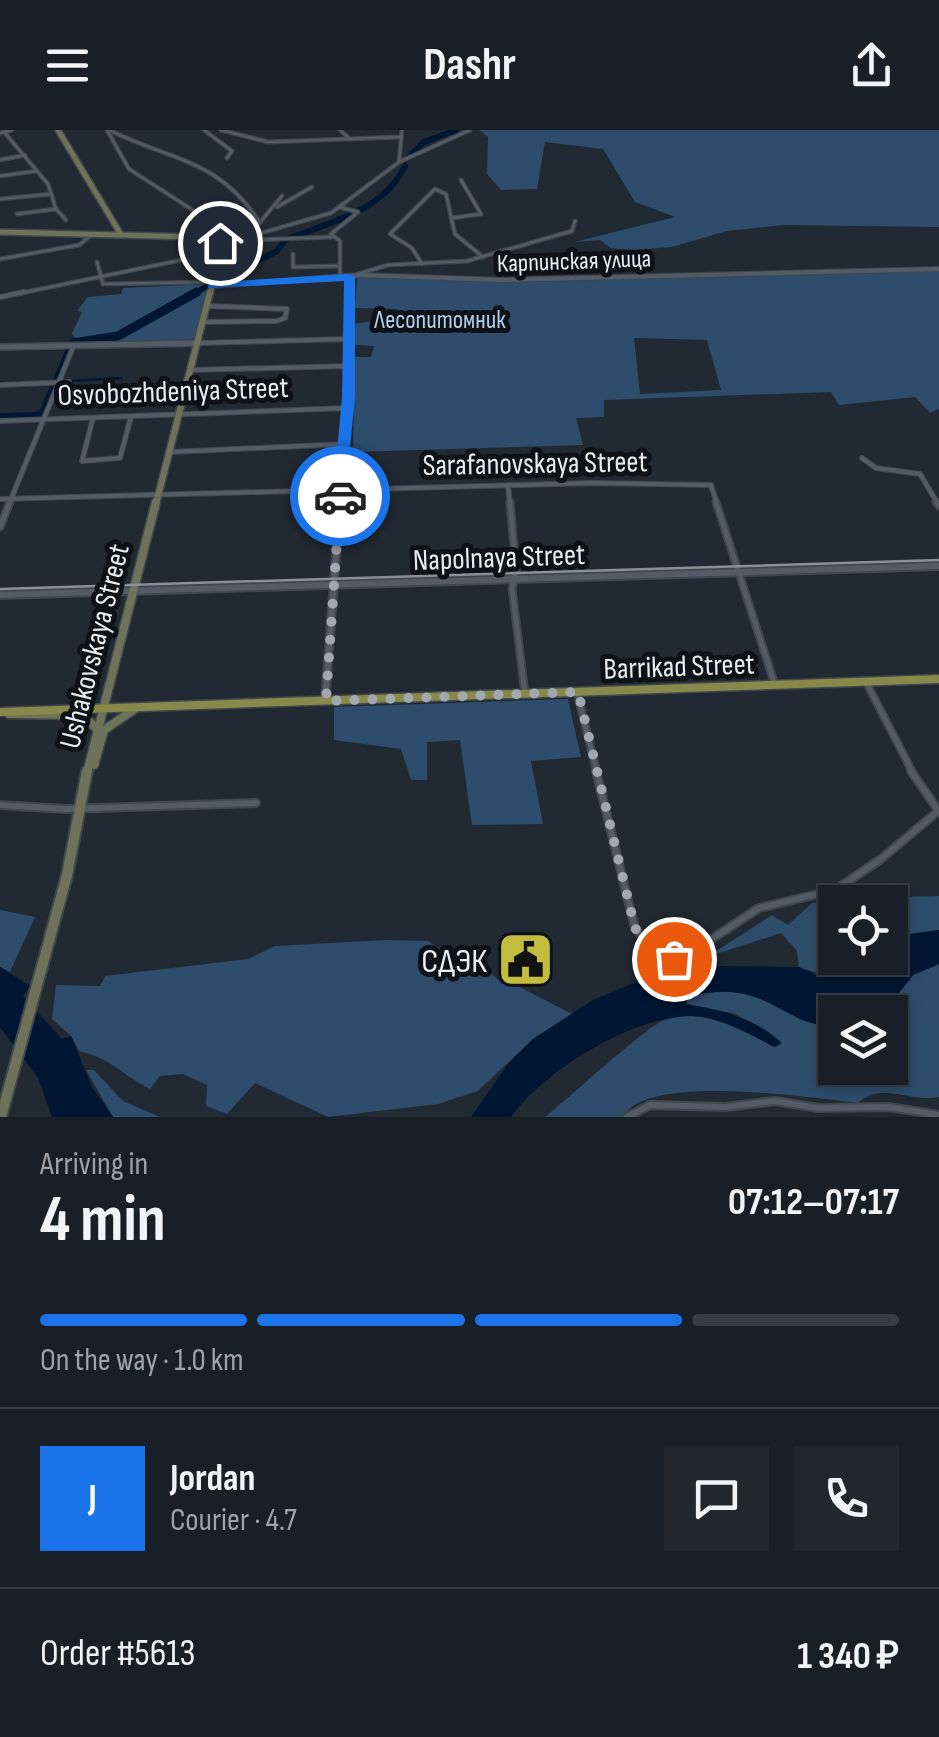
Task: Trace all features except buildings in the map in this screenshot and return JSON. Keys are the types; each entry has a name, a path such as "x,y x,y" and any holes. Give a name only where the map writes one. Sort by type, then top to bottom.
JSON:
{"main road":[{"path":"58,130 120,234"},
{"path":"0,232 120,234 222,244"},
{"name":"Ushakovskaya Street","path":"1,1117 82,808 96,729 222,244"},
{"name":"Barrikad Street","path":"0,712 939,679"},
{"path":"82,808 104,730 139,707"},
{"path":"0,712 82,715 96,729"}],"street":[{"path":"12,130 2,133 36,171 56,210"},
{"path":"108,130 168,151 235,187 249,200 260,223"},
{"path":"108,130 129,169 202,216 222,244"},
{"path":"204,130 229,146 232,151 227,158"},
{"path":"221,130 261,141 400,137"},
{"path":"340,130 350,139"},
{"path":"399,162 402,130"},
{"path":"0,297 98,276 248,235 308,224 339,207 399,162 470,130"},
{"path":"302,138 306,132"},
{"path":"0,160 24,156"},
{"path":"0,176 36,171"},
{"path":"450,218 481,214 460,180"},
{"path":"274,208 312,187"},
{"path":"422,264 412,248 392,237 391,231 435,189 446,194 456,234 483,257"},
{"path":"0,199 51,194"},
{"path":"248,235 282,196"},
{"path":"331,237 356,210 339,207"},
{"path":"16,214 56,210 63,212 66,220"},
{"path":"326,701 331,585 347,408 352,276 388,265 483,257 572,231 575,220"},
{"path":"0,259 88,242 94,234"},
{"path":"222,244 331,237 340,241 340,278"},
{"path":"293,254 292,267 340,266"},
{"path":"97,262 103,284 212,284"},
{"name":"Карпинская улица","path":"212,284 352,276 502,280 939,270"},
{"path":"204,322 282,320 287,309 207,306"},
{"path":"0,347 348,339"},
{"path":"0,528 61,382 70,345"},
{"path":"191,370 348,366"},
{"path":"0,385 79,380"},
{"name":"Osvobozhdeniya Street","path":"0,420 347,408"},
{"path":"92,418 82,460 120,458 131,416"},
{"path":"170,452 344,444"},
{"path":"862,458 876,468 920,474 939,506"},
{"path":"508,485 525,694"},
{"name":"Sarafanovskaya Street","path":"0,499 508,485 712,485 738,572"},
{"name":"Napolnaya Street","path":"0,595 939,566"},
{"path":"738,572 775,686"},
{"path":"578,692 635,928 657,956 674,959 704,946 753,911 818,897 849,880 939,812 904,760 866,682"},
{"path":"0,805 82,808 256,803"},
{"path":"627,1117 650,1105 726,1107 774,1101 818,1108 889,1107 939,1115"}],"green space":[{"path":"479,130 939,130 939,227 783,225 727,231 672,247 635,250 610,248 600,240 574,242 675,217 635,202 603,149 545,142 537,189 501,190 487,174 488,137"},
{"name":"Лесопитомник","path":"939,271 939,409 930,413 915,397 839,405 831,392 604,400 604,417 576,418 583,445 353,452 355,357 371,357 374,346 355,345 353,324 394,318 398,309 355,308 357,278 522,282","holes":["634,338 707,340 721,390 640,394"]},
{"path":"208,284 197,337 192,339 79,343 72,333 82,312 77,311 88,297 121,294 123,288"},
{"path":"568,699 581,757 531,761 543,824 472,825 460,740 427,742 427,780 411,780 401,749 334,740 334,707"},
{"path":"939,896 939,930 908,936 908,897"},
{"path":"812,903 818,903 818,971 799,967 797,951 781,933 707,957 772,915 788,925"},
{"path":"0,910 35,917 10,972 0,967"},
{"path":"428,941 478,974 488,970 502,984 508,981 574,1015 533,1039 478,1091 438,1104 328,1117 255,1083 227,1114 206,1106 207,1085 183,1074 160,1076 150,1089 108,1063 79,1051 71,1036 52,1019 56,985 100,986 105,976 248,959 275,946"},
{"path":"939,964 939,1097 887,1093 858,1103 770,1093 695,1091 638,1103 623,1117 545,1117 624,1049 665,1020 708,1018 774,1047 737,1014 686,1004 688,996 704,993 744,994 818,1024 818,1085 908,1085 908,995 897,995 913,975"},
{"path":"86,1070 94,1070 123,1101 160,1117 113,1117"}],"shaded area":[{"path":"939,930 939,964 913,975 897,995 818,995 818,1024 744,994 688,996 686,1004 737,1016 760,1027 782,1043 775,1047 704,1017 653,1022 625,1032 571,1062 511,1117 471,1117 508,1064 533,1039 593,1000 634,983 717,966 799,967 816,975 908,975 910,934"},
{"path":"0,967 30,986 23,996 62,1039 71,1036 92,1087 113,1117 52,1117 38,1078 0,1027"}],"waterway":[{"path":"408,158 424,142 456,130"},
{"path":"217,282 277,251 285,240 369,205 395,182 405,166"},
{"path":"192,295 211,284"},
{"path":"57,382 73,343 118,336 197,292"},
{"path":"69,381 122,378"},
{"path":"0,418 42,416 56,384"}],"tram line":[{"path":"0,589 939,560"}],"way so far":[{"path":"340,496 331,583 326,701 578,692 635,928 657,956 674,959"}],"place":[{"name":"СДЭК","path":"526,960"}],"route":[{"path":"220,243 225,242 220,245 212,286 349,277 348,397 340,496"}]}
